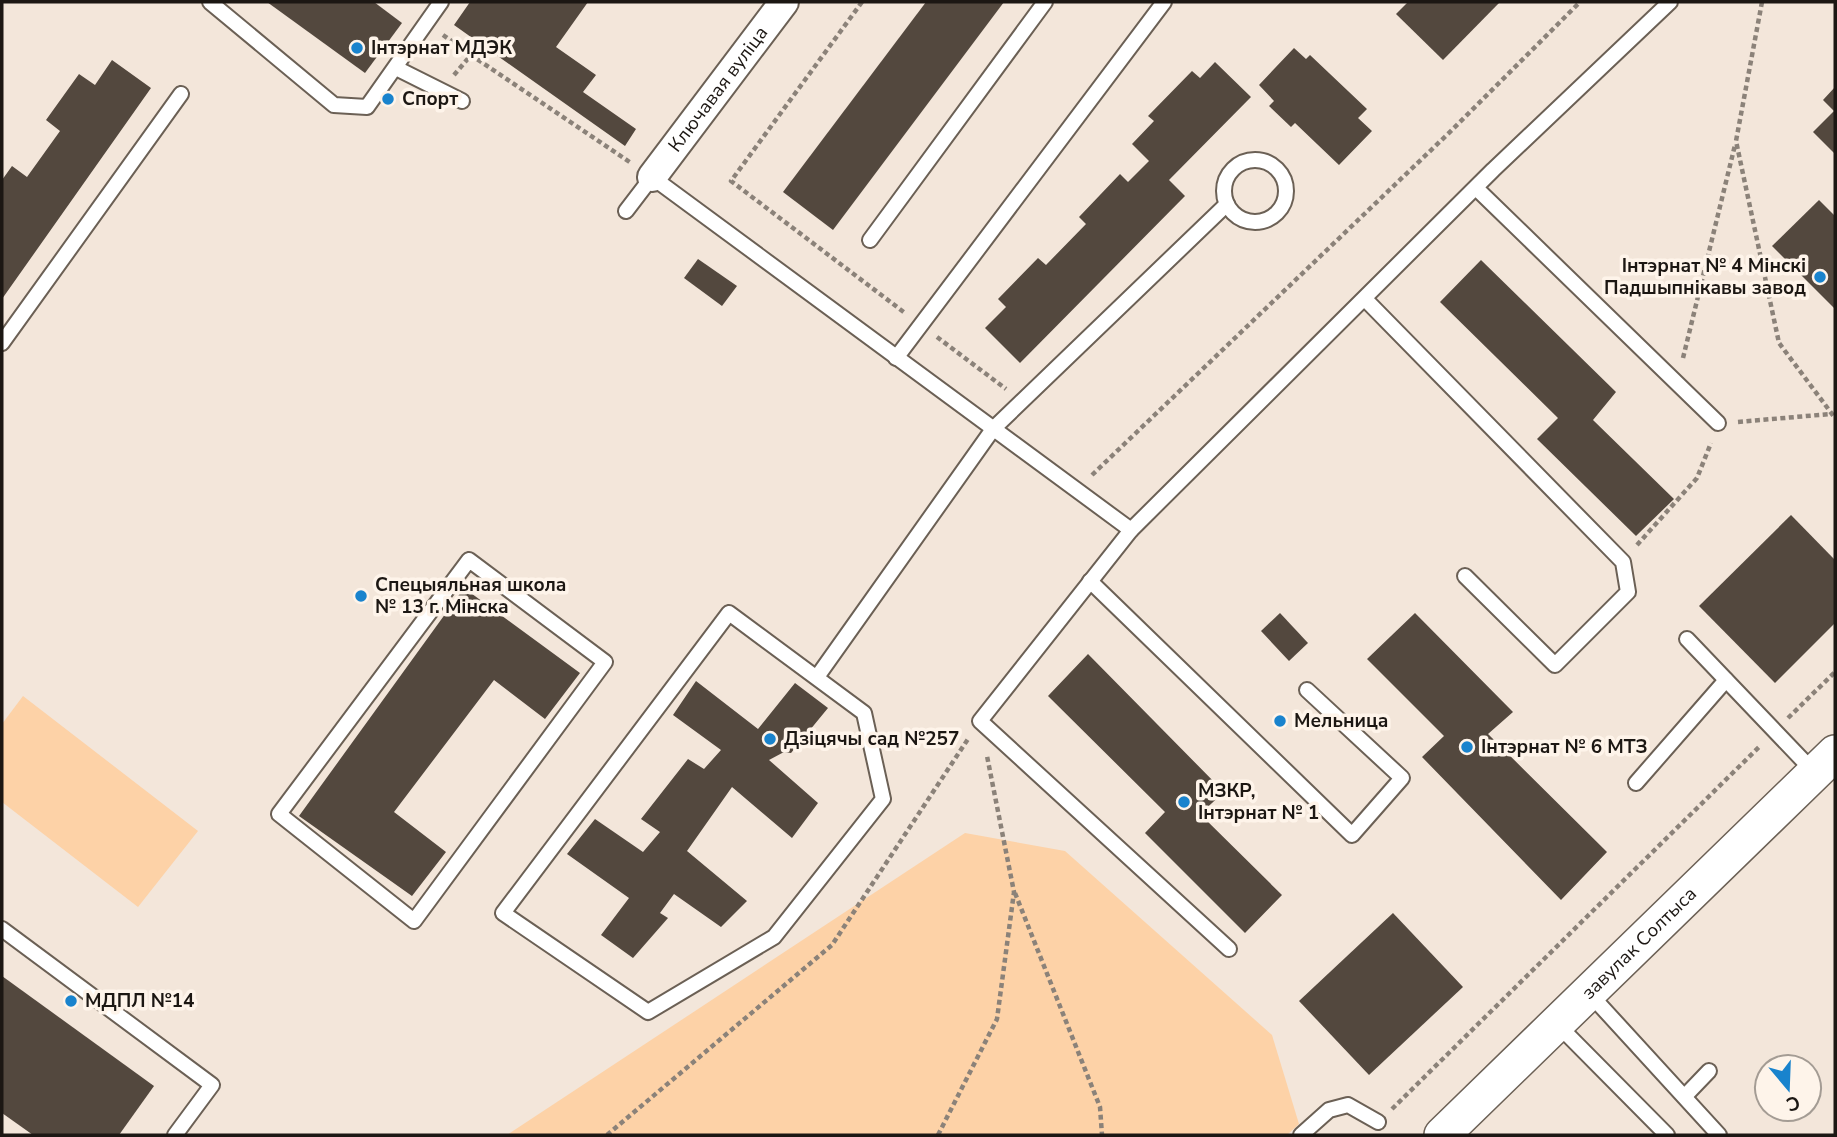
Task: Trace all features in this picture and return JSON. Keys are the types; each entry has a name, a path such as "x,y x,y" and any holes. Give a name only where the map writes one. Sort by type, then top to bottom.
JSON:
{"street":[{"name":"Ключавая вуліца","path":"652,177 785,2"},
{"name":"завулак Солтыса","path":"1442,1135 1825,763"}],"lane":[{"path":"210,2 334,105 368,107 441,2"},
{"path":"870,240 1045,2"},
{"path":"896,358 1164,2"},
{"path":"1229,949 980,721 1131,530 1476,188 1670,2"},
{"path":"396,68 462,101"},
{"path":"2,343 181,94"},
{"path":"1246,161 1266,162 1282,174 1286,184 1284,204 1270,218 1261,222 1241,219 1227,204 1224,193 1230,173 1246,161"},
{"path":"626,211 652,177 1131,530"},
{"path":"1476,188 1718,423"},
{"path":"817,677 993,429 1227,204"},
{"path":"1365,299 1623,562 1628,592 1555,665 1465,576"},
{"path":"469,560 605,662 414,921 279,814 469,560"},
{"path":"1090,581 1352,835 1402,778 1307,690"},
{"path":"729,613 817,677 864,713 883,799 774,937 648,1012 503,913 729,613"},
{"path":"1687,639 1775,731 1825,763"},
{"path":"1636,783 1726,680"},
{"path":"2,929 212,1084 175,1135"},
{"path":"1589,993 1719,1135"},
{"path":"1557,1024 1667,1135"},
{"path":"1685,1097 1709,1071"},
{"path":"1301,1135 1329,1111 1348,1105 1378,1122"}],"path":[{"path":"862,2 731,181 1022,401"},
{"path":"1076,490 1452,130 1580,2"},
{"path":"1677,383 1736,141 1762,2"},
{"path":"427,24 652,177"},
{"path":"442,89 471,55"},
{"path":"1736,141 1779,343 1833,416"},
{"path":"1623,562 1697,478 1718,423 1833,416"},
{"path":"1378,1122 1835,672"},
{"path":"980,721 1014,892 1100,1107 1102,1135"},
{"path":"607,1135 832,945 980,721"},
{"path":"938,1135 997,1019 1014,892"}],"shaded area":[{"path":"23,696 198,831 138,907 2,802 2,724"},
{"path":"965,833 1065,851 1272,1035 1299,1124 1287,1135 507,1135"}],"building":[{"name":"Інтэрнат МДЭК","path":"267,2 374,2 402,23 365,73"},
{"path":"470,2 588,2 556,47 596,75 583,92 636,129 625,146 454,25"},
{"path":"926,2 1004,2 833,230 783,192"},
{"path":"1408,2 1500,2 1443,60 1396,14"},
{"path":"1294,48 1306,59 1310,55 1367,109 1358,118 1372,131 1339,165 1295,123 1291,127 1269,106 1274,101 1259,85"},
{"path":"112,60 151,88 2,299 2,180 12,166 27,177 60,131 46,120 79,74 95,85"},
{"path":"1215,62 1251,97 1169,180 1185,196 1020,363 985,328 1006,307 998,299 1038,258 1046,265 1086,224 1079,217 1120,174 1128,182 1149,161 1132,144 1154,121 1148,116 1192,71 1200,78"},
{"path":"1835,87 1835,154 1813,132 1834,111 1823,100"},
{"name":"Інтэрнат № 4 Мінскі Падшыпнікавы завод","path":"1819,200 1835,216 1835,309 1772,246"},
{"path":"698,259 737,286 722,306 684,278"},
{"path":"1481,260 1616,392 1593,420 1674,499 1636,536 1537,439 1558,418 1440,302"},
{"path":"1791,515 1835,560 1835,623 1775,683 1699,606"},
{"name":"Спецыяльная школа № 13 г. Мінска","path":"464,588 580,673 545,719 494,680 394,812 446,852 412,896 299,816"},
{"path":"1280,613 1308,643 1289,661 1261,631"},
{"name":"Інтэрнат № 6 МТЗ","path":"1415,613 1513,712 1488,734 1607,852 1561,900 1422,757 1444,736 1367,659"},
{"name":"МЗКР, Інтэрнат № 1","path":"1088,654 1224,792 1200,814 1282,895 1245,933 1145,833 1165,812 1048,696"},
{"path":"696,681 758,729 795,683 828,708 791,753 784,752 769,760 818,803 792,838 732,787 687,851 747,901 721,927 674,894 660,913 668,918 633,958 601,935 629,898 567,854 595,819 643,852 660,832 641,819 688,759 704,769 721,750 673,715"},
{"path":"1393,913 1463,987 1369,1075 1299,1001"},
{"path":"2,976 154,1086 119,1135 33,1135 2,1113"}],"place":[{"name":"Інтэрнат МДЭК","path":"357,48"},
{"name":"Спорт","path":"388,99"},
{"name":"Інтэрнат № 4 Мінскі Падшыпнікавы завод","path":"1820,277"},
{"name":"Спецыяльная школа № 13 г. Мінска","path":"361,596"},
{"name":"Мельница","path":"1280,721"},
{"name":"Дзіцячы сад №257","path":"770,739"},
{"name":"Інтэрнат № 6 МТЗ","path":"1467,747"},
{"name":"МЗКР, Інтэрнат № 1","path":"1184,802"},
{"name":"МДПЛ №14","path":"71,1001"}]}
